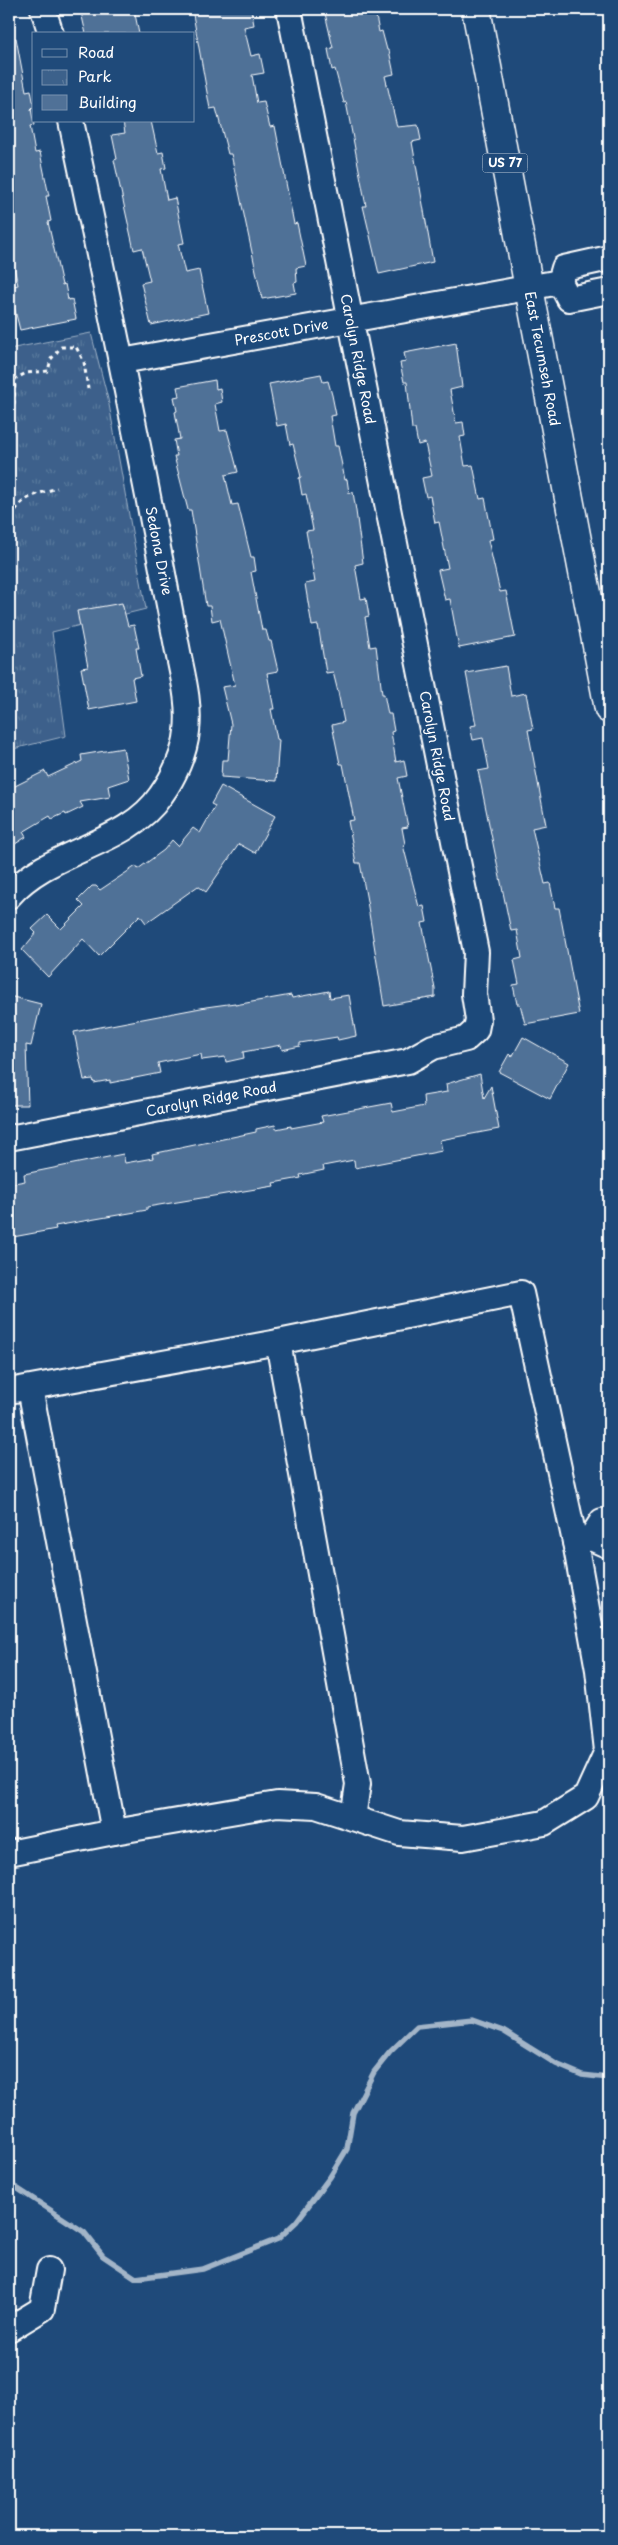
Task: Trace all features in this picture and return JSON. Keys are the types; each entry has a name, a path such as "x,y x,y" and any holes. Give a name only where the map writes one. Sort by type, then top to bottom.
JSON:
{"main road":[{"name":"East Tecumseh Road","path":"476,9 609,709"}],"street":[{"path":"43,9 50,32"},
{"name":"Carolyn Ridge Road","path":"9,1138 408,1061 433,1047 466,1039 476,1030 478,1025 474,994 475,950 289,9"},
{"name":"Sedona Drive","path":"9,896 55,860 105,838 141,818 161,796 178,765 187,732 187,701 122,361 71,122"},
{"path":"609,258 564,268 560,282 570,299 609,291"},
{"name":"Prescott Drive","path":"122,361 560,282"},
{"path":"9,1853 114,1832 277,1804 316,1806 399,1833 463,1838 544,1823 586,1797 607,1751 598,1670 591,1542 521,1293 278,1342 19,1390 114,1832"},
{"path":"278,1342 358,1784 353,1818"},
{"path":"591,1542 602,1522 609,1520"},
{"path":"9,2329 42,2309 49,2270"}],"path":[{"path":"9,411 14,403 15,379 26,373 48,371 51,359 60,346 76,347 84,362 88,389"},
{"path":"9,525 14,509 30,496 57,488"}],"green space":[{"path":"91,333 108,399 146,609 52,632 66,736 9,750 9,349"}],"building":[{"path":"94,9 134,9 139,32 86,32 81,12"},
{"path":"192,9 251,9 254,25 244,27 251,56 260,54 264,73 252,75 257,103 264,102 270,127 275,126 294,224 297,223 306,266 296,268 297,282 294,283 296,293 262,299 231,154 228,154 216,108 210,109"},
{"path":"324,9 372,9 372,12 375,11 379,32 382,31 387,50 389,50 394,74 385,76 397,127 418,125 421,140 412,142 433,262 379,274 363,206 366,206 346,102 344,103 335,69 332,70 328,49 333,48"},
{"path":"16,38 26,91 31,90 32,122 34,125 30,126 35,153 40,152 49,196 46,196 51,221 48,222 62,285 65,284 68,300 72,299 76,319 20,330 9,287 18,285 11,255 9,255 9,238 12,238 9,222 9,39"},
{"path":"123,122 151,122 158,153 163,152 166,168 161,169 167,200 175,198 184,243 178,244 185,273 199,270 208,313 151,325 141,283 150,281 142,248 134,250 114,160 117,159 112,135 125,133"},
{"path":"456,343 462,387 450,390 456,423 463,422 465,436 460,437 465,466 473,465 480,499 485,498 493,539 488,540 500,592 506,591 515,637 459,648 450,599 445,600 438,570 448,568 439,522 435,523 430,496 426,497 422,478 432,476 425,443 418,445 415,429 412,429 407,382 404,382 400,363 406,362 404,353"},
{"path":"321,374 323,382 328,381 336,415 330,416 335,446 338,446 349,493 353,492 363,563 355,565 361,599 366,598 369,616 365,617 370,647 376,646 382,694 384,694 388,714 391,714 394,731 391,732 396,762 404,760 407,776 398,778 408,827 402,828 405,844 403,845 419,907 424,906 427,922 422,923 435,989 435,997 384,1006 360,863 356,863 348,821 354,820 343,764 340,764 332,725 344,722 333,672 326,673 318,625 312,626 305,584 315,582 306,531 313,530 306,494 302,495 299,478 301,477 293,444 290,445 286,424 277,426 269,384"},
{"path":"215,380 216,389 220,388 222,402 215,404 220,431 227,430 238,472 225,475 232,505 238,504 251,557 254,557 256,571 251,572 262,630 266,630 269,641 271,641 278,671 267,673 274,709 271,709 277,739 279,740 276,781 221,777 222,760 228,760 231,724 222,687 235,685 220,619 212,621 210,606 206,606 191,510 188,510 174,456 177,456 174,440 180,439 174,397 179,396 177,387"},
{"path":"122,603 128,626 134,625 139,648 136,648 141,676 132,678 136,701 89,710 81,668 88,667 77,611"},
{"path":"506,666 511,696 526,693 533,729 528,730 546,825 532,828 545,884 550,883 555,908 559,908 579,1014 525,1024 520,1004 517,1004 513,985 519,984 514,960 522,958 517,930 511,931 478,771 489,769 483,738 473,740 470,726 476,725 466,673"},
{"path":"123,748 129,779 108,786 110,797 80,802 83,807 66,815 65,813 52,819 50,816 23,832 26,837 9,848 9,789 45,771 48,777 82,761 81,755"},
{"path":"221,786 275,816 255,853 239,844 206,892 198,886 146,923 140,915 99,956 83,939 48,977 22,950 36,933 32,929 47,915 61,929 84,906 78,900 92,886 96,886 100,890 136,866 138,869 164,850 172,840 178,846 193,828 200,833 215,806 211,804"},
{"path":"329,991 330,998 349,995 356,1036 338,1040 337,1037 300,1043 300,1046 282,1050 281,1045 243,1052 244,1058 226,1062 225,1057 202,1060 201,1054 158,1063 160,1073 110,1083 110,1080 94,1083 93,1079 84,1080 74,1032 206,1007 235,1003 235,1005 291,995 292,998"},
{"path":"9,996 41,1004 31,1046 26,1045 28,1105 9,1105"},
{"path":"523,1037 569,1063 550,1099 499,1072 509,1054 512,1057"},
{"path":"480,1074 484,1098 491,1086 499,1129 440,1140 442,1151 355,1168 354,1160 323,1166 324,1170 300,1175 301,1178 273,1183 274,1186 147,1207 147,1210 55,1226 56,1229 13,1237 9,1216 9,1184 25,1181 24,1174 123,1154 125,1163 153,1158 152,1154 256,1132 256,1129 275,1125 276,1129 291,1126 291,1128 323,1122 321,1116 391,1103 393,1112 424,1106 423,1096 447,1092 446,1084"}],"waterway":[{"path":"9,2183 84,2232 103,2256 136,2278 203,2269 278,2239 296,2222 330,2177 347,2149 353,2113 374,2072 390,2052 417,2026 472,2020 503,2031 556,2064 582,2075 609,2078"}]}
